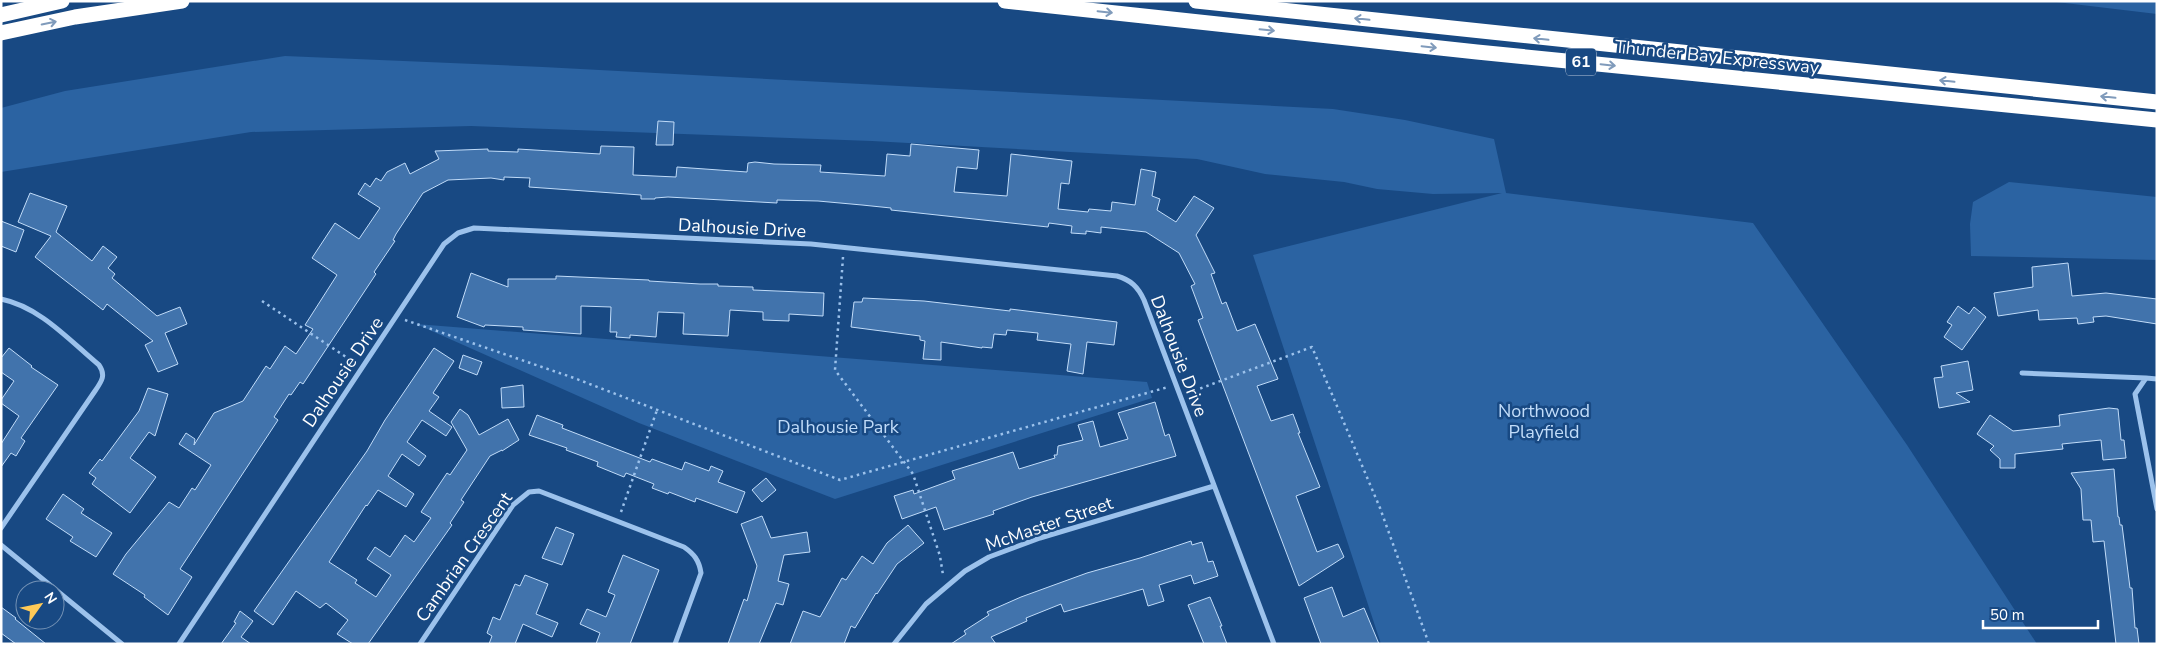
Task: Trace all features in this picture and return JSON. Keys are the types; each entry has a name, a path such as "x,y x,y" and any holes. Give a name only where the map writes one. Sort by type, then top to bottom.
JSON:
{"highway":[{"path":"1,15 62,1"},
{"path":"1,33 75,17 182,1"},
{"name":"Thunder Bay Expressway","path":"1005,1 1467,51 2157,120"},
{"name":"Thunder Bay Expressway","path":"1196,1 2157,102"}],"street":[{"name":"Dalhousie Drive","path":"179,644 444,244 458,233 474,228 844,248 1126,278 1140,290 1274,644"},
{"path":"1,299 16,302 34,311 104,371 103,379 96,390 1,528"},
{"path":"2022,373 2157,379"},
{"path":"2146,378 2135,394 2157,509"},
{"name":"McMaster Street","path":"894,644 926,604 966,571 990,556 1014,546 1214,486"},
{"name":"Cambrian Crescent","path":"420,644 513,505 520,497 529,492 538,491 548,493 684,547 693,553 699,562 701,573 675,644"},
{"path":"1,545 122,644"}],"path":[{"path":"844,248 835,370 914,474 940,556 946,586"},
{"path":"262,301 362,368"},
{"path":"396,317 574,378 840,480 1176,384"},
{"path":"1180,396 1312,347 1380,508 1429,644"},
{"path":"618,521 657,410"}],"green space":[{"path":"2048,1 2157,1 2157,14"},
{"name":"Northwood Playfield","path":"285,56 543,67 1333,109 1405,120 1494,139 1506,193 1753,223 1907,445 2037,644 1381,644 1253,255 1502,193 1433,194 1377,189 1344,182 1265,174 1197,159 872,141 471,126 251,132 1,172 1,108 65,91"},
{"path":"2009,182 2157,197 2157,260 1971,256 1970,224 1973,202"},
{"name":"Dalhousie Park","path":"416,324 1147,382 1152,398 835,499 639,423"}],"building":[{"path":"658,121 674,122 673,145 656,145"},
{"path":"911,144 979,150 977,169 957,167 954,192 1007,196 1011,154 1072,161 1069,184 1061,183 1058,209 1088,212 1089,209 1111,211 1112,202 1135,205 1141,169 1156,172 1152,196 1160,199 1157,210 1176,222 1194,196 1214,208 1196,235 1215,273 1211,274 1222,304 1226,302 1237,331 1255,324 1278,379 1257,386 1271,421 1293,414 1300,433 1298,433 1320,487 1296,496 1317,552 1338,544 1344,557 1299,586 1198,320 1203,318 1191,286 1195,284 1179,253 1146,232 1101,227 1101,233 1086,231 1086,234 1071,233 1072,226 1049,223 1048,227 818,201 777,200 777,203 668,197 641,199 641,195 529,187 530,178 504,177 504,180 491,178 448,180 423,193 396,234 393,240 395,241 374,272 376,274 303,384 300,382 291,395 289,394 274,417 278,420 180,569 192,577 168,615 144,597 145,595 113,574 126,554 169,502 179,508 192,488 195,490 211,465 179,444 186,433 195,439 194,445 214,413 243,401 266,366 270,369 285,346 296,354 313,329 305,325 337,275 312,258 335,223 359,239 380,208 358,194 365,183 370,187 376,178 381,181 387,172 405,163 410,174 439,159 435,151 488,149 488,151 518,152 518,149 600,154 601,146 634,147 633,175 676,177 677,167 747,172 748,163 755,162 821,165 820,172 885,176 887,154 910,156"},
{"path":"30,193 67,206 56,232 92,261 103,246 117,257 108,268 115,274 112,278 157,316 180,307 187,324 165,333 178,364 158,372 145,345 153,341 107,304 103,310 35,257 51,236 18,222"},
{"path":"1,221 24,230 16,252 1,246"},
{"path":"2068,263 2072,296 2106,293 2157,299 2157,324 2106,316 2093,317 2094,322 2078,324 2077,318 2039,320 2038,310 1998,316 1994,293 2033,287 2032,267"},
{"path":"471,273 508,287 508,279 556,279 556,276 718,284 718,286 753,287 753,290 824,293 823,316 789,314 789,321 763,320 763,312 730,310 728,336 683,334 684,313 658,312 656,337 630,335 630,338 616,337 617,332 610,332 611,307 581,306 581,334 523,330 523,327 485,325 484,327 457,317"},
{"path":"863,298 924,301 1010,311 1010,309 1117,322 1114,345 1087,342 1083,374 1067,371 1071,344 1037,340 1038,333 1007,330 1006,335 994,334 992,348 941,342 941,360 923,359 925,341 920,340 920,336 851,327 854,302 862,302"},
{"path":"1958,306 1969,314 1974,307 1986,317 1962,350 1944,337 1952,325 1947,322"},
{"path":"9,348 31,367 58,385 21,438 25,441 16,456 11,453 1,467 1,444 19,416 1,403 1,400 14,381 1,372 1,358"},
{"path":"434,348 454,361 433,393 439,397 429,411 452,427 446,436 422,420 407,442 426,456 419,466 402,454 388,476 414,494 406,507 378,490 329,562 357,580 355,583 376,597 391,575 367,559 375,547 390,557 405,535 414,542 431,518 421,512 447,473 450,475 467,450 451,422 460,409 468,415 479,435 508,419 519,440 490,456 461,500 464,502 450,523 452,525 368,644 353,644 337,634 348,620 326,603 320,608 296,591 273,625 254,611 367,451 385,420"},
{"path":"463,355 482,362 477,375 459,368"},
{"path":"1968,361 1973,390 1956,393 1970,402 1939,408 1934,378 1943,377 1941,366"},
{"path":"523,385 524,407 502,408 501,388"},
{"path":"148,388 168,394 155,436 149,432 130,458 156,477 130,513 92,484 96,478 89,473 100,459 102,461 139,411"},
{"path":"1155,402 1165,436 1169,434 1176,456 1032,497 993,511 994,514 944,530 936,507 902,519 894,496 913,490 914,494 955,479 952,471 1013,452 1019,469 1055,458 1054,455 1057,455 1058,446 1083,440 1078,425 1093,421 1100,447 1128,439 1118,413"},
{"path":"2109,408 2118,409 2121,440 2124,440 2126,458 2103,460 2101,440 2062,444 2063,449 2015,454 2015,468 2000,468 2000,459 1990,450 1994,446 1977,434 1990,415 2013,431 2060,426 2059,415"},
{"path":"537,415 563,425 562,428 650,462 652,459 682,470 685,462 709,471 711,466 723,471 718,482 745,492 737,513 696,498 695,502 652,488 654,484 626,473 624,477 597,466 598,462 566,450 567,448 529,435"},
{"path":"2114,469 2118,517 2120,525 2122,525 2130,588 2132,588 2135,628 2137,628 2139,644 2116,644 2104,541 2093,542 2091,520 2083,520 2081,489 2071,473"},
{"path":"766,478 776,490 762,502 752,490"},
{"path":"63,494 84,509 81,513 112,533 96,557 70,541 73,537 46,519"},
{"path":"762,516 771,538 807,532 810,552 784,555 778,581 789,584 783,605 776,603 759,644 728,644 744,599 747,601 757,566 741,524"},
{"path":"908,525 924,543 897,564 876,593 855,628 851,626 844,644 790,644 803,611 820,617 842,578 846,580 862,556 873,564 887,543"},
{"path":"556,527 574,534 562,565 542,558"},
{"path":"1191,541 1192,545 1202,542 1208,562 1213,561 1218,576 1194,584 1191,575 1159,585 1164,601 1148,606 1143,589 1064,612 1061,604 1026,618 1027,621 991,637 996,644 951,644 966,634 964,631 989,615 987,612 1021,597 1087,573"},
{"path":"623,555 659,570 630,644 596,644 600,633 580,624 587,609 606,617 615,595 608,592"},
{"path":"525,575 548,584 536,614 558,623 552,637 523,624 515,644 489,644 492,636 487,633 493,617 500,620 515,584 520,586"},
{"path":"1332,587 1343,617 1364,608 1379,644 1321,644 1304,598"},
{"path":"1210,597 1227,644 1204,644 1188,605"},
{"path":"1,607 15,617 15,630 29,630 46,644 16,644 1,633"},
{"path":"240,611 253,621 241,637 251,644 221,644 236,623 234,622"}]}
